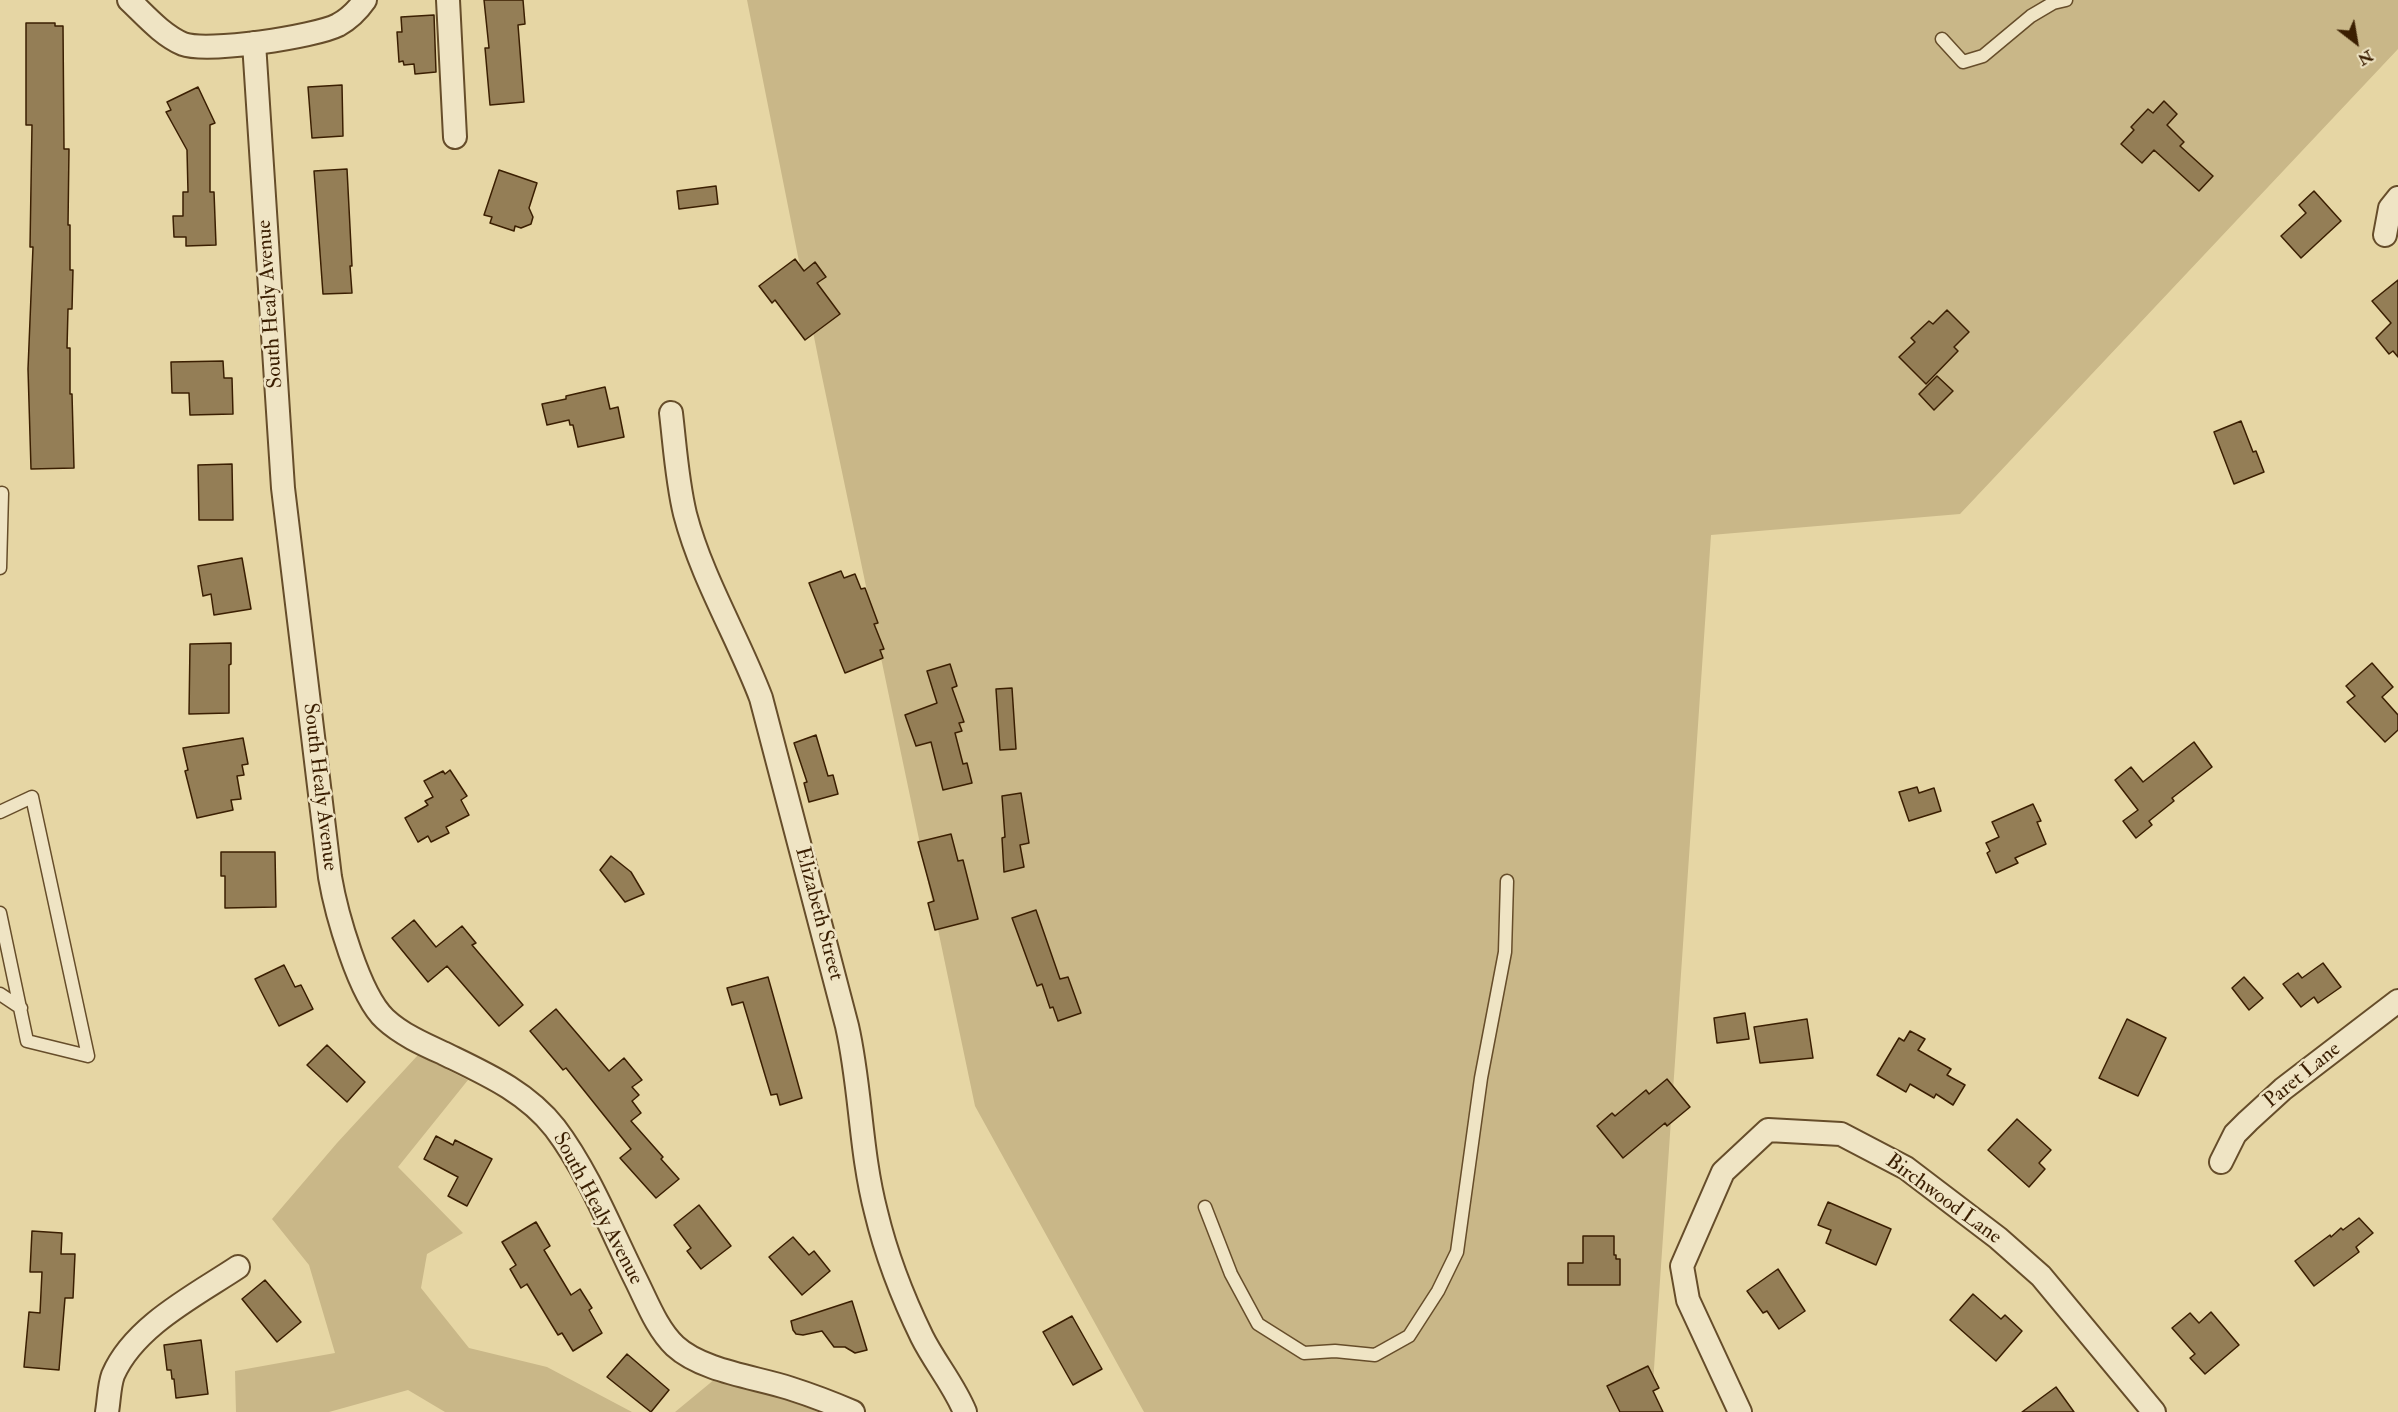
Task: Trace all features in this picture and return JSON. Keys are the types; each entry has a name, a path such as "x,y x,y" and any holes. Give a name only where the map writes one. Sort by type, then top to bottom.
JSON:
{"street":[{"path":"129,0 163,31 186,45 254,43 295,37 332,27 350,17 365,0"},
{"path":"448,0 455,137"},
{"name":"South Healy Avenue","path":"254,43 282,488 291,573 330,877 340,918 364,989 375,1008 394,1028 506,1085 540,1112 555,1128 579,1165 654,1316 675,1345 701,1362 789,1388 853,1412"},
{"path":"2385,235 2391,208 2398,198"},
{"name":"Elizabeth Street","path":"671,413 679,485 686,516 710,583 749,666 761,698 847,1026 857,1080 869,1182 876,1213 899,1282 922,1338 965,1412"},
{"name":"Paret Lane","path":"2221,1162 2235,1134 2283,1089 2398,1001"},
{"name":"Birchwood Lane","path":"1740,1412 1688,1299 1682,1266 1723,1172 1768,1130 1841,1134 1906,1168 1998,1238 2040,1276 2154,1412"},
{"path":"107,1412 112,1377 123,1357 153,1324 238,1267"}],"lane":[{"path":"1942,39 1963,62 1983,56 2031,16 2053,3 2066,0"},
{"path":"0,568 2,493"},
{"path":"0,812 32,797 88,1056 27,1041 0,913"},
{"path":"1205,1207 1231,1274 1258,1324 1304,1353 1335,1351 1375,1355 1409,1336 1438,1291 1457,1252 1481,1078 1505,952 1507,881"},
{"path":"0,994 21,1008"}],"shaded area":[{"path":"747,0 2398,0 2398,49 1960,514 1711,535 1651,1412 1144,1412 975,1106 820,367"},
{"path":"418,1055 468,1080 398,1167 463,1233 427,1254 421,1288 469,1348 547,1367 632,1412 445,1412 408,1390 329,1412 236,1412 235,1371 335,1353 309,1265 272,1219 337,1143"},
{"path":"715,1379 769,1391 818,1412 675,1412"}],"building":[{"path":"484,0 523,0 525,24 518,25 524,102 490,105 485,48 489,48"},
{"path":"434,15 436,72 415,74 414,64 404,65 403,61 399,62 397,32 402,32 401,17"},
{"path":"26,23 55,23 55,26 63,26 64,149 69,149 68,225 70,225 70,270 73,270 72,309 68,309 67,348 70,348 74,468 31,469 28,369 33,247 30,247 32,125 26,125"},
{"path":"342,85 343,136 312,138 308,87"},
{"path":"198,87 215,123 210,125 210,192 214,192 216,245 186,246 186,237 174,237 173,216 183,216 183,192 188,192 187,150 166,112 171,110 167,102"},
{"path":"2164,101 2177,114 2167,125 2184,142 2180,146 2213,176 2199,191 2154,150 2142,163 2121,144 2134,130 2131,127 2148,109 2153,113"},
{"path":"347,169 352,293 323,294 314,171"},
{"path":"499,170 537,183 529,208 533,217 531,224 521,228 515,226 514,231 490,223 492,217 484,215"},
{"path":"716,186 718,204 679,209 677,191"},
{"path":"2314,191 2341,221 2301,258 2281,236 2306,213 2299,205"},
{"path":"795,259 804,271 815,262 826,277 817,283 840,314 805,340 775,300 772,303 759,286"},
{"path":"2398,280 2398,357 2393,351 2389,354 2376,338 2391,323 2372,301"},
{"path":"1947,310 1969,332 1954,347 1958,351 1926,384 1899,357 1915,342 1911,338 1929,321 1933,324"},
{"path":"223,361 224,378 232,378 233,414 190,415 189,393 172,393 171,362"},
{"path":"1937,376 1953,391 1934,410 1919,394"},
{"path":"605,387 610,409 618,407 624,437 578,447 573,425 570,425 569,420 547,425 542,404"},
{"path":"2241,421 2253,452 2256,451 2264,472 2234,484 2214,432"},
{"path":"232,464 233,520 199,520 198,465"},
{"path":"242,558 251,609 214,615 211,594 203,596 198,566"},
{"path":"841,571 844,578 855,574 861,589 865,588 878,623 874,624 884,649 880,650 883,658 845,673 809,583"},
{"path":"231,643 229,713 189,714 190,644"},
{"path":"2372,663 2393,687 2382,697 2398,715 2398,730 2385,742 2347,702 2355,696 2346,686"},
{"path":"950,664 957,686 952,688 964,722 959,723 962,731 955,733 963,764 967,763 972,783 943,790 931,742 916,746 905,715 937,703 927,671"},
{"path":"1012,688 1016,749 1000,750 996,689"},
{"path":"816,735 828,776 833,775 838,794 809,802 804,783 807,782 794,743"},
{"path":"243,738 248,764 242,765 244,775 237,776 241,799 231,800 233,810 197,818 185,771 188,770 183,748"},
{"path":"2194,742 2212,767 2172,798 2174,801 2149,821 2152,825 2136,838 2123,821 2138,810 2115,780 2131,767 2143,782"},
{"path":"450,770 467,796 461,800 469,815 446,827 449,833 431,842 428,836 418,842 405,818 428,805 425,801 433,797 424,781 443,771 445,774"},
{"path":"1917,787 1919,793 1934,788 1941,811 1909,821 1899,792"},
{"path":"1021,793 1029,843 1020,845 1024,867 1004,872 1002,838 1005,837 1002,796"},
{"path":"2033,804 2041,821 2037,822 2046,844 2015,858 2018,863 1996,873 1987,853 1990,851 1986,843 1999,837 1992,822"},
{"path":"951,834 958,861 963,860 978,919 935,930 928,903 934,901 918,842"},
{"path":"221,852 275,852 276,907 225,908 225,876 221,876"},
{"path":"611,856 631,872 644,894 625,902 600,870"},
{"path":"1036,910 1060,979 1068,977 1081,1013 1058,1021 1053,1007 1050,1008 1042,984 1037,986 1012,918"},
{"path":"414,920 436,947 462,926 476,943 472,945 523,1005 499,1026 447,966 428,982 392,938"},
{"path":"2323,963 2341,987 2318,1003 2314,997 2301,1007 2283,984 2298,973 2302,978"},
{"path":"284,965 295,987 301,985 313,1009 279,1026 255,979"},
{"path":"768,977 802,1098 780,1105 777,1094 771,1095 743,1002 732,1005 727,988"},
{"path":"2244,977 2263,998 2249,1010 2232,988"},
{"path":"556,1009 609,1071 624,1058 642,1080 632,1087 639,1095 632,1101 641,1113 631,1121 679,1179 656,1198 620,1158 631,1149 566,1068 563,1070 530,1031"},
{"path":"1745,1013 1749,1039 1717,1043 1714,1018"},
{"path":"1807,1019 1813,1058 1760,1063 1754,1027"},
{"path":"2127,1019 2166,1038 2138,1096 2099,1078"},
{"path":"1910,1031 1925,1039 1918,1050 1951,1069 1947,1075 1965,1085 1953,1105 1936,1094 1934,1098 1910,1084 1906,1092 1877,1075 1899,1038 1904,1041"},
{"path":"327,1045 365,1082 347,1102 307,1065"},
{"path":"1667,1079 1690,1107 1667,1126 1665,1123 1623,1158 1597,1126 1612,1113 1615,1116 1646,1090 1649,1094"},
{"path":"2017,1119 2051,1150 2039,1163 2045,1169 2029,1187 1988,1150"},
{"path":"436,1136 453,1145 455,1140 492,1159 467,1206 448,1196 458,1177 424,1159"},
{"path":"1828,1202 1891,1229 1876,1265 1826,1243 1831,1230 1818,1225"},
{"path":"699,1205 731,1246 701,1269 687,1251 691,1248 674,1225"},
{"path":"2359,1218 2373,1233 2356,1247 2359,1252 2314,1286 2295,1261 2330,1235 2331,1237 2341,1228 2343,1230"},
{"path":"536,1222 550,1246 544,1250 571,1295 580,1289 592,1308 589,1310 602,1333 573,1351 562,1333 558,1335 527,1284 521,1288 510,1269 516,1265 502,1242"},
{"path":"32,1231 62,1233 61,1254 75,1254 73,1298 65,1298 59,1370 24,1367 29,1312 40,1313 42,1272 30,1272"},
{"path":"1583,1236 1614,1236 1614,1255 1616,1259 1620,1259 1620,1285 1568,1285 1568,1263 1583,1263"},
{"path":"793,1237 809,1255 814,1251 830,1271 802,1295 769,1257"},
{"path":"1778,1269 1805,1311 1779,1329 1767,1311 1763,1313 1747,1291"},
{"path":"265,1280 301,1322 277,1342 242,1299"},
{"path":"1973,1294 2001,1319 2005,1315 2022,1331 1996,1361 1950,1320"},
{"path":"852,1301 867,1350 855,1353 845,1347 834,1347 822,1331 803,1335 796,1334 793,1330 791,1321"},
{"path":"2211,1312 2239,1345 2205,1374 2190,1358 2195,1354 2172,1328 2190,1313 2199,1323"},
{"path":"1072,1316 1102,1369 1073,1385 1043,1332"},
{"path":"201,1340 208,1394 176,1398 174,1379 172,1379 171,1370 167,1370 164,1345"},
{"path":"627,1354 669,1390 651,1412 607,1377"},
{"path":"1648,1366 1659,1388 1653,1391 1663,1412 1620,1412 1607,1386"},
{"path":"2056,1387 2074,1412 2022,1412"}]}
